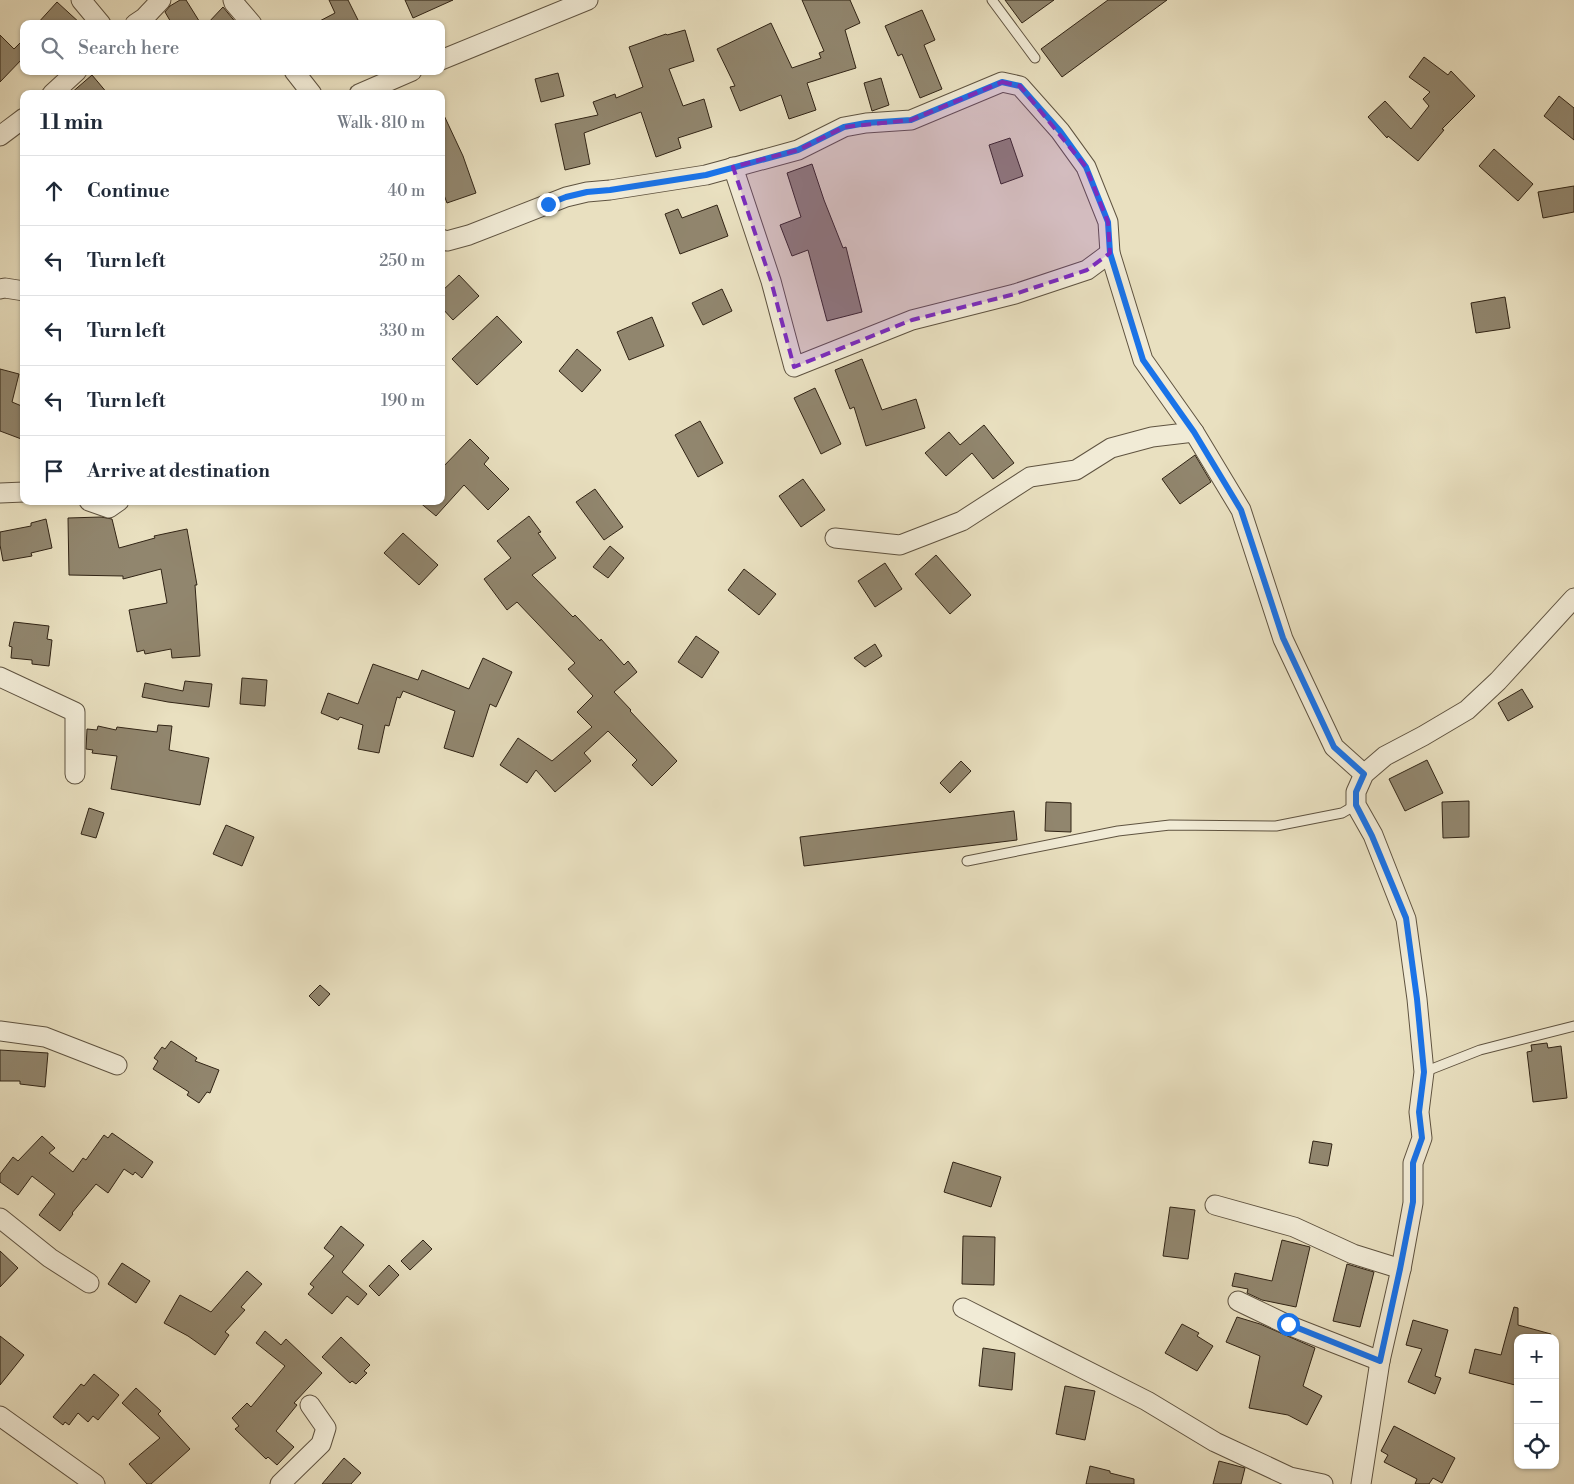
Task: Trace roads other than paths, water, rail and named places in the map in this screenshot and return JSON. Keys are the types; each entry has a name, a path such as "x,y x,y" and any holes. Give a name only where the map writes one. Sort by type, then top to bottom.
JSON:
{"street":[{"path":"81,0 98,20"},
{"path":"141,20 161,0"},
{"path":"233,0 249,20"},
{"path":"445,58 588,0"},
{"path":"56,90 73,75"},
{"path":"297,75 309,90"},
{"path":"368,90 403,75"},
{"path":"445,240 470,235 566,197 587,192 706,175 798,150 844,127 866,123 911,120 1002,82 1020,86 1060,131 1086,167 1108,222 1110,253 1143,360 1194,432 1241,510 1283,638 1334,747 1364,774"},
{"path":"0,136 20,121"},
{"path":"733,167 771,281 794,367 912,320 1015,294 1087,270 1110,253"},
{"path":"2,287 20,290"},
{"path":"835,538 900,544 962,520 1030,478 1076,470 1111,448 1152,437 1194,432"},
{"path":"0,494 20,492"},
{"path":"100,505 109,508 113,505"},
{"path":"1361,1484 1380,1361 1413,1202 1413,1163 1422,1138 1419,1112 1424,1072 1417,999 1406,918 1380,852 1356,805 1356,792 1364,774 1385,756 1468,710 1574,598"},
{"path":"0,677 75,712 75,774"},
{"path":"0,1031 45,1037 116,1066"},
{"path":"1215,1205 1294,1227 1353,1254 1400,1269"},
{"path":"0,1218 50,1258 89,1283"},
{"path":"1238,1301 1288,1324 1380,1361"},
{"path":"963,1308 1147,1400 1215,1442 1290,1477 1323,1484"},
{"path":"280,1484 321,1444 326,1428 310,1405"},
{"path":"0,1416 96,1484"}],"lane":[{"path":"992,0 1035,58"},
{"path":"967,861 1118,831 1170,825 1276,826 1342,812 1356,805"},
{"path":"1424,1072 1480,1050 1574,1026"}]}
